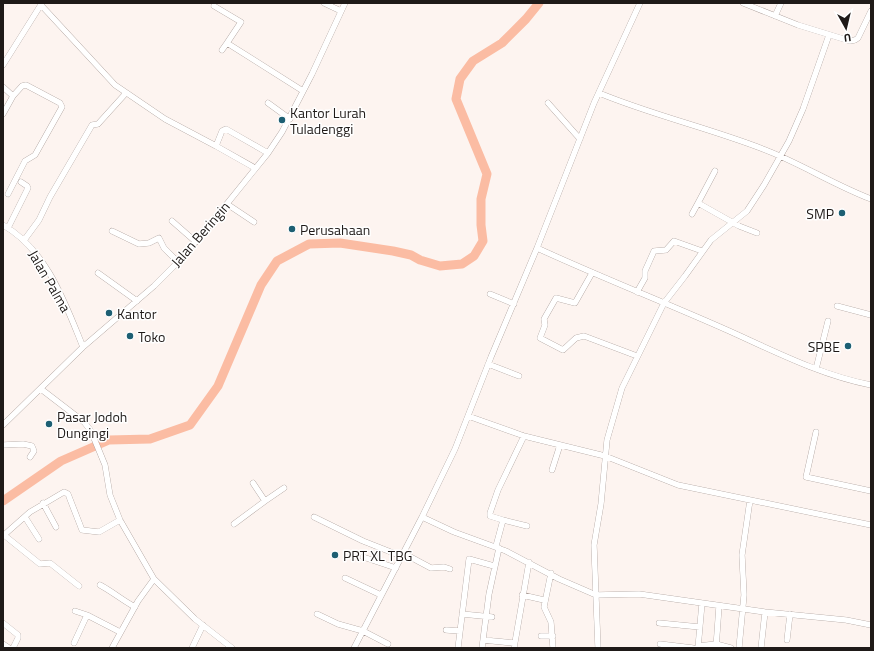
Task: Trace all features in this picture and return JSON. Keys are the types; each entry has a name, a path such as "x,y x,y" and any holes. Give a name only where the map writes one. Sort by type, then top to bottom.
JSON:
{"street":[{"path":"324,3 341,10"},
{"name":"Jalan Beringin","path":"3,425 83,347 137,301 178,262 227,204 268,152 290,119 344,3"},
{"path":"354,648 396,568 455,449 598,93 640,3"},
{"path":"743,3 775,16 850,41 855,40 871,11"},
{"path":"775,16 781,3"},
{"path":"3,65 42,4 114,85 165,119 255,168"},
{"path":"214,6 241,22 222,50"},
{"path":"598,648 594,545 601,504 607,440 622,388 664,303 716,234 733,222 752,204 780,157 803,109 829,35"},
{"path":"227,43 303,91"},
{"path":"3,114 19,88 26,85 60,103 62,107 35,155 25,161 8,194"},
{"path":"3,87 13,96"},
{"path":"25,239 38,220 92,125 98,124 126,93"},
{"path":"598,93 629,105 737,140 780,157 840,187 871,198"},
{"path":"268,103 290,119"},
{"path":"548,103 580,139"},
{"path":"216,146 222,130 226,129 248,139 268,152"},
{"path":"692,214 715,171"},
{"path":"6,227 28,188 28,186 21,182"},
{"path":"698,203 757,233"},
{"path":"227,204 254,222"},
{"path":"172,221 196,242"},
{"name":"Jalan Palma","path":"6,227 25,239 41,260 57,288 83,347"},
{"path":"112,231 139,244 149,243 159,238 164,248 178,262"},
{"path":"637,292 645,278 645,270 654,251 666,250 674,241 702,252"},
{"path":"537,248 780,355 816,369 871,385"},
{"path":"98,273 137,301"},
{"path":"592,273 575,304 556,298 544,318 545,325 540,338 563,350 576,338 586,336 637,356"},
{"path":"490,294 514,304"},
{"path":"837,306 871,315"},
{"path":"816,369 828,321"},
{"path":"488,364 519,376"},
{"path":"41,389 84,422 91,431 105,465 110,495 120,520 154,579 203,625 232,648"},
{"path":"468,416 524,436 605,456 678,485 871,525"},
{"path":"816,432 806,477 871,491"},
{"path":"524,436 498,490 490,516 527,526"},
{"path":"3,445 23,444 32,446 34,451 30,457"},
{"path":"552,470 560,445"},
{"path":"253,483 265,501"},
{"path":"234,524 284,488"},
{"path":"79,586 50,563 40,564 4,535 43,503 64,492 68,494 82,530 99,532 120,520"},
{"path":"739,648 744,582 742,555 750,500"},
{"path":"43,503 56,527"},
{"path":"422,516 454,532 529,562 596,595 639,594 719,606 871,625"},
{"path":"25,517 39,539"},
{"path":"314,517 363,541 432,568 444,567 450,569"},
{"path":"482,648 488,617 494,566 503,520"},
{"path":"363,556 396,568"},
{"path":"458,648 469,559 494,566"},
{"path":"483,640 514,646 529,562"},
{"path":"551,574 544,600 544,608 550,617 553,648"},
{"path":"344,578 381,595"},
{"path":"114,647 120,632 154,579"},
{"path":"100,585 115,593 120,599 135,607"},
{"path":"522,595 544,600"},
{"path":"696,647 700,627 702,603"},
{"path":"717,647 719,606"},
{"path":"75,611 88,615 120,632"},
{"path":"765,612 846,620 871,625"},
{"path":"761,648 765,612"},
{"path":"317,614 338,624 362,631 388,644"},
{"path":"462,614 488,617"},
{"path":"787,640 790,614"},
{"path":"74,643 88,615"},
{"path":"3,622 18,634 18,638 13,648"},
{"path":"660,622 700,627"},
{"path":"192,648 203,625"},
{"path":"446,630 460,631"},
{"path":"541,636 553,636"},
{"path":"661,643 696,647 731,648"},
{"path":"3,644 9,648"}],"waterway":[{"path":"3,501 61,461 109,440 150,439 190,425 218,386 261,285 277,261 309,244 340,243 393,251 411,255 420,260 440,266 462,264 474,256 483,241 481,225 481,199 487,174 456,99 460,79 473,61 502,43 526,19 539,3"}],"place":[{"name":"Kantor Lurah Tuladenggi","path":"282,120"},
{"name":"SMP","path":"842,213"},
{"name":"Perusahaan","path":"292,229"},
{"name":"Kantor","path":"109,313"},
{"name":"Toko","path":"130,336"},
{"name":"SPBE","path":"848,346"},
{"name":"Pasar Jodoh Dungingi","path":"49,424"},
{"name":"PRT XL TBG","path":"335,555"}]}
